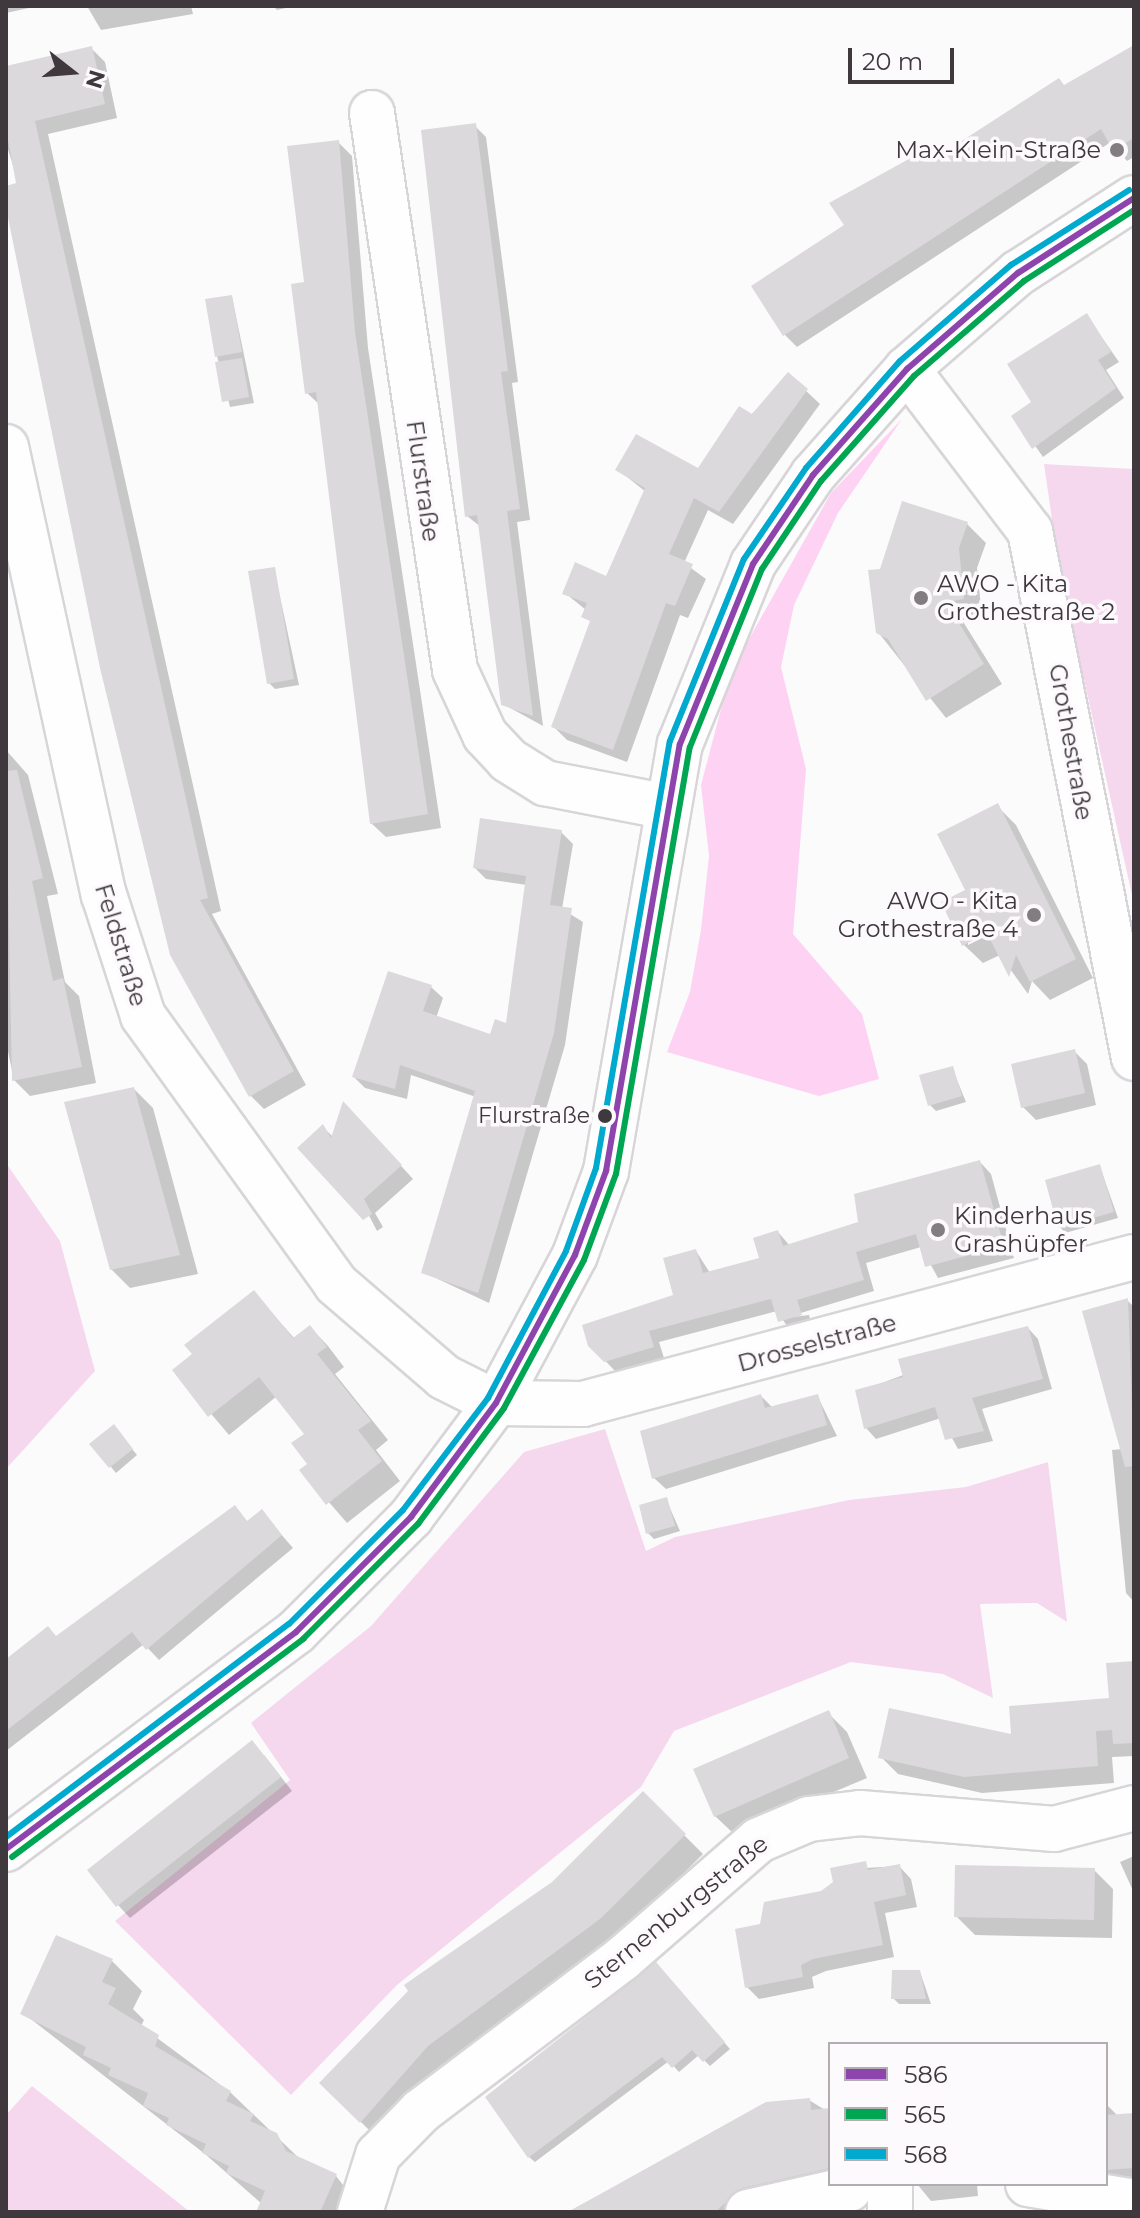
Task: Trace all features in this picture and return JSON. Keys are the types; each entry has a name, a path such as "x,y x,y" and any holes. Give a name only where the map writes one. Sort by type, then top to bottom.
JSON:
{"street":[{"name":"Flurstraße","path":"372,113 455,670 485,735 508,760 545,783 668,807"},
{"path":"6,1849 296,1632 411,1517 496,1403 575,1255 606,1171 668,807 704,674 753,564 813,475 907,369 1018,273 1134,198"},
{"name":"Grothestraße","path":"907,369 1030,531 1134,1058"},
{"name":"Feldstraße","path":"6,447 104,895 143,1016 336,1284 444,1377 496,1403"},
{"name":"Drosselstraße","path":"496,1403 583,1404 1134,1257"},
{"name":"Sternenburgstraße","path":"360,2212 378,2155 421,2111 622,1959 759,1840 809,1819 860,1813 1054,1829 1134,1808"},
{"path":"748,2212 869,2186 890,2212"},
{"path":"1040,2186 1134,2202"}],"shaded area":[{"path":"902,419 838,513 794,605 781,667 806,769 793,934 862,1014 879,1079 819,1096 667,1052 690,992 701,930 709,856 701,785 731,671 831,493"},
{"path":"1044,464 1134,469 1134,904 1059,567"},
{"path":"6,1163 60,1241 95,1371 6,1469"},
{"path":"605,1429 646,1551 675,1537 849,1500 966,1487 1048,1462 1067,1622 1037,1603 980,1604 993,1698 943,1674 851,1662 674,1731 641,1787 397,1985 291,2095 115,1921 290,1780 251,1723 371,1626 524,1452"},
{"path":"32,2086 190,2212 6,2212 6,2115"}],"building":[{"path":"1134,45 1134,138 1113,150 1101,129 783,336 751,286 844,225 829,203 927,149 934,159 1059,78 1064,85"},
{"path":"92,46 105,104 35,121 208,898 200,900 294,1071 249,1097 170,955 100,668 6,208 6,186 16,183 6,129 6,66"},
{"path":"476,123 508,371 501,372 520,509 507,511 533,716 501,705 477,515 465,517 421,130"},
{"path":"339,140 355,332 428,814 370,824 316,392 305,394 291,284 304,282 287,146"},
{"path":"232,295 242,352 215,357 205,299"},
{"path":"1087,313 1111,352 1098,360 1116,388 1032,449 1011,416 1031,402 1007,364"},
{"path":"242,358 249,397 222,402 215,362"},
{"path":"788,372 808,389 719,512 694,498 669,554 693,564 675,606 666,603 613,750 551,727 590,621 581,617 587,603 562,594 575,562 606,576 645,488 615,470 636,434 698,468 739,406 752,414"},
{"path":"902,501 968,522 959,548 964,599 946,602 984,664 926,701 888,639 876,633 868,570 880,569"},
{"path":"275,567 294,679 267,684 248,571"},
{"path":"17,770 43,878 32,881 53,981 63,978 82,1067 12,1081 6,771"},
{"path":"998,803 1076,959 1030,982 1016,955 1009,977 987,933 962,946 941,902 965,890 937,834"},
{"path":"480,818 562,830 550,905 572,908 554,1033 478,1293 421,1273 475,1091 400,1065 395,1089 352,1077 388,971 432,985 423,1011 490,1034 495,1019 506,1023 526,876 473,868"},
{"path":"1075,1049 1085,1093 1021,1108 1011,1064"},
{"path":"953,1066 962,1096 928,1106 919,1075"},
{"path":"134,1087 180,1255 110,1270 64,1102"},
{"path":"343,1101 402,1165 364,1199 372,1214 363,1220 297,1148 323,1124 331,1138"},
{"path":"980,1160 1004,1246 925,1267 916,1234 856,1252 864,1280 797,1300 802,1315 778,1322 771,1299 649,1331 654,1347 604,1362 588,1346 582,1325 673,1295 663,1258 696,1249 703,1273 759,1258 753,1238 778,1230 783,1246 858,1222 854,1194"},
{"path":"1100,1164 1114,1212 1058,1228 1045,1180"},
{"path":"254,1290 293,1338 310,1325 327,1347 317,1354 371,1421 358,1430 382,1461 326,1505 299,1470 307,1464 291,1443 304,1434 259,1377 208,1417 172,1370 192,1354 184,1345"},
{"path":"1128,1298 1134,1466 1125,1467 1082,1311"},
{"path":"1028,1326 1043,1379 972,1398 984,1431 945,1440 935,1407 864,1429 855,1390 903,1377 898,1359"},
{"path":"761,1394 765,1408 818,1394 827,1425 652,1479 640,1431"},
{"path":"114,1424 133,1449 109,1468 89,1444"},
{"path":"667,1497 675,1526 646,1534 639,1505"},
{"path":"235,1505 247,1521 262,1509 282,1535 146,1650 132,1632 6,1731 6,1659 48,1626 56,1636"},
{"path":"1134,1661 1134,1743 1113,1744 1112,1730 1096,1731 1098,1766 964,1777 878,1758 889,1708 1011,1734 1009,1706 1109,1698 1106,1663"},
{"path":"829,1710 849,1758 714,1817 693,1769"},
{"path":"252,1740 281,1777 116,1907 87,1870"},
{"path":"643,1791 686,1834 600,1919 428,2046 360,2123 319,2083 408,1991 404,1985 552,1882"},
{"path":"866,1861 868,1870 900,1864 906,1895 874,1902 883,1945 813,1959 801,1965 803,1977 745,1988 735,1929 760,1924 764,1902 821,1891 833,1882 830,1868"},
{"path":"955,1865 1095,1868 1094,1920 954,1917"},
{"path":"56,1935 113,1959 102,1982 116,1988 108,2004 159,2035 155,2046 231,2091 226,2101 254,2114 250,2121 277,2133 286,2151 337,2174 320,2212 256,2212 265,2191 226,2173 229,2166 202,2153 206,2144 166,2125 169,2118 143,2106 148,2093 108,2075 111,2068 83,2055 86,2047 20,2014"},
{"path":"656,1962 725,2042 703,2062 692,2050 672,2068 662,2057 528,2158 485,2097"},
{"path":"892,1970 920,1970 926,1999 891,1999"},
{"path":"810,2098 811,2110 828,2108 828,2168 742,2188 715,2212 568,2212 766,2102"},
{"path":"1134,2113 1134,2168 1108,2170 1108,2115"}],"transit line":[{"name":"568","path":"6,1837 289,1624 403,1510 488,1398 566,1251 596,1168 670,741 744,559 806,468 900,361 1011,265 1129,190"},
{"name":"586","path":"6,1849 296,1632 411,1517 496,1403 575,1255 606,1171 680,744 753,564 813,475 907,369 1018,273 1134,198"},
{"name":"565","path":"12,1857 303,1639 418,1524 504,1408 584,1260 616,1174 690,747 762,569 821,481 914,376 1024,281 1134,210"}],"place":[{"name":"Max-Klein-Straße","path":"1117,150"},
{"name":"AWO - Kita Grothestraße 2","path":"921,598"},
{"name":"AWO - Kita Grothestraße 4","path":"1034,915"},
{"name":"Flurstraße","path":"605,1116"},
{"name":"Kinderhaus Grashüpfer","path":"938,1230"}]}
